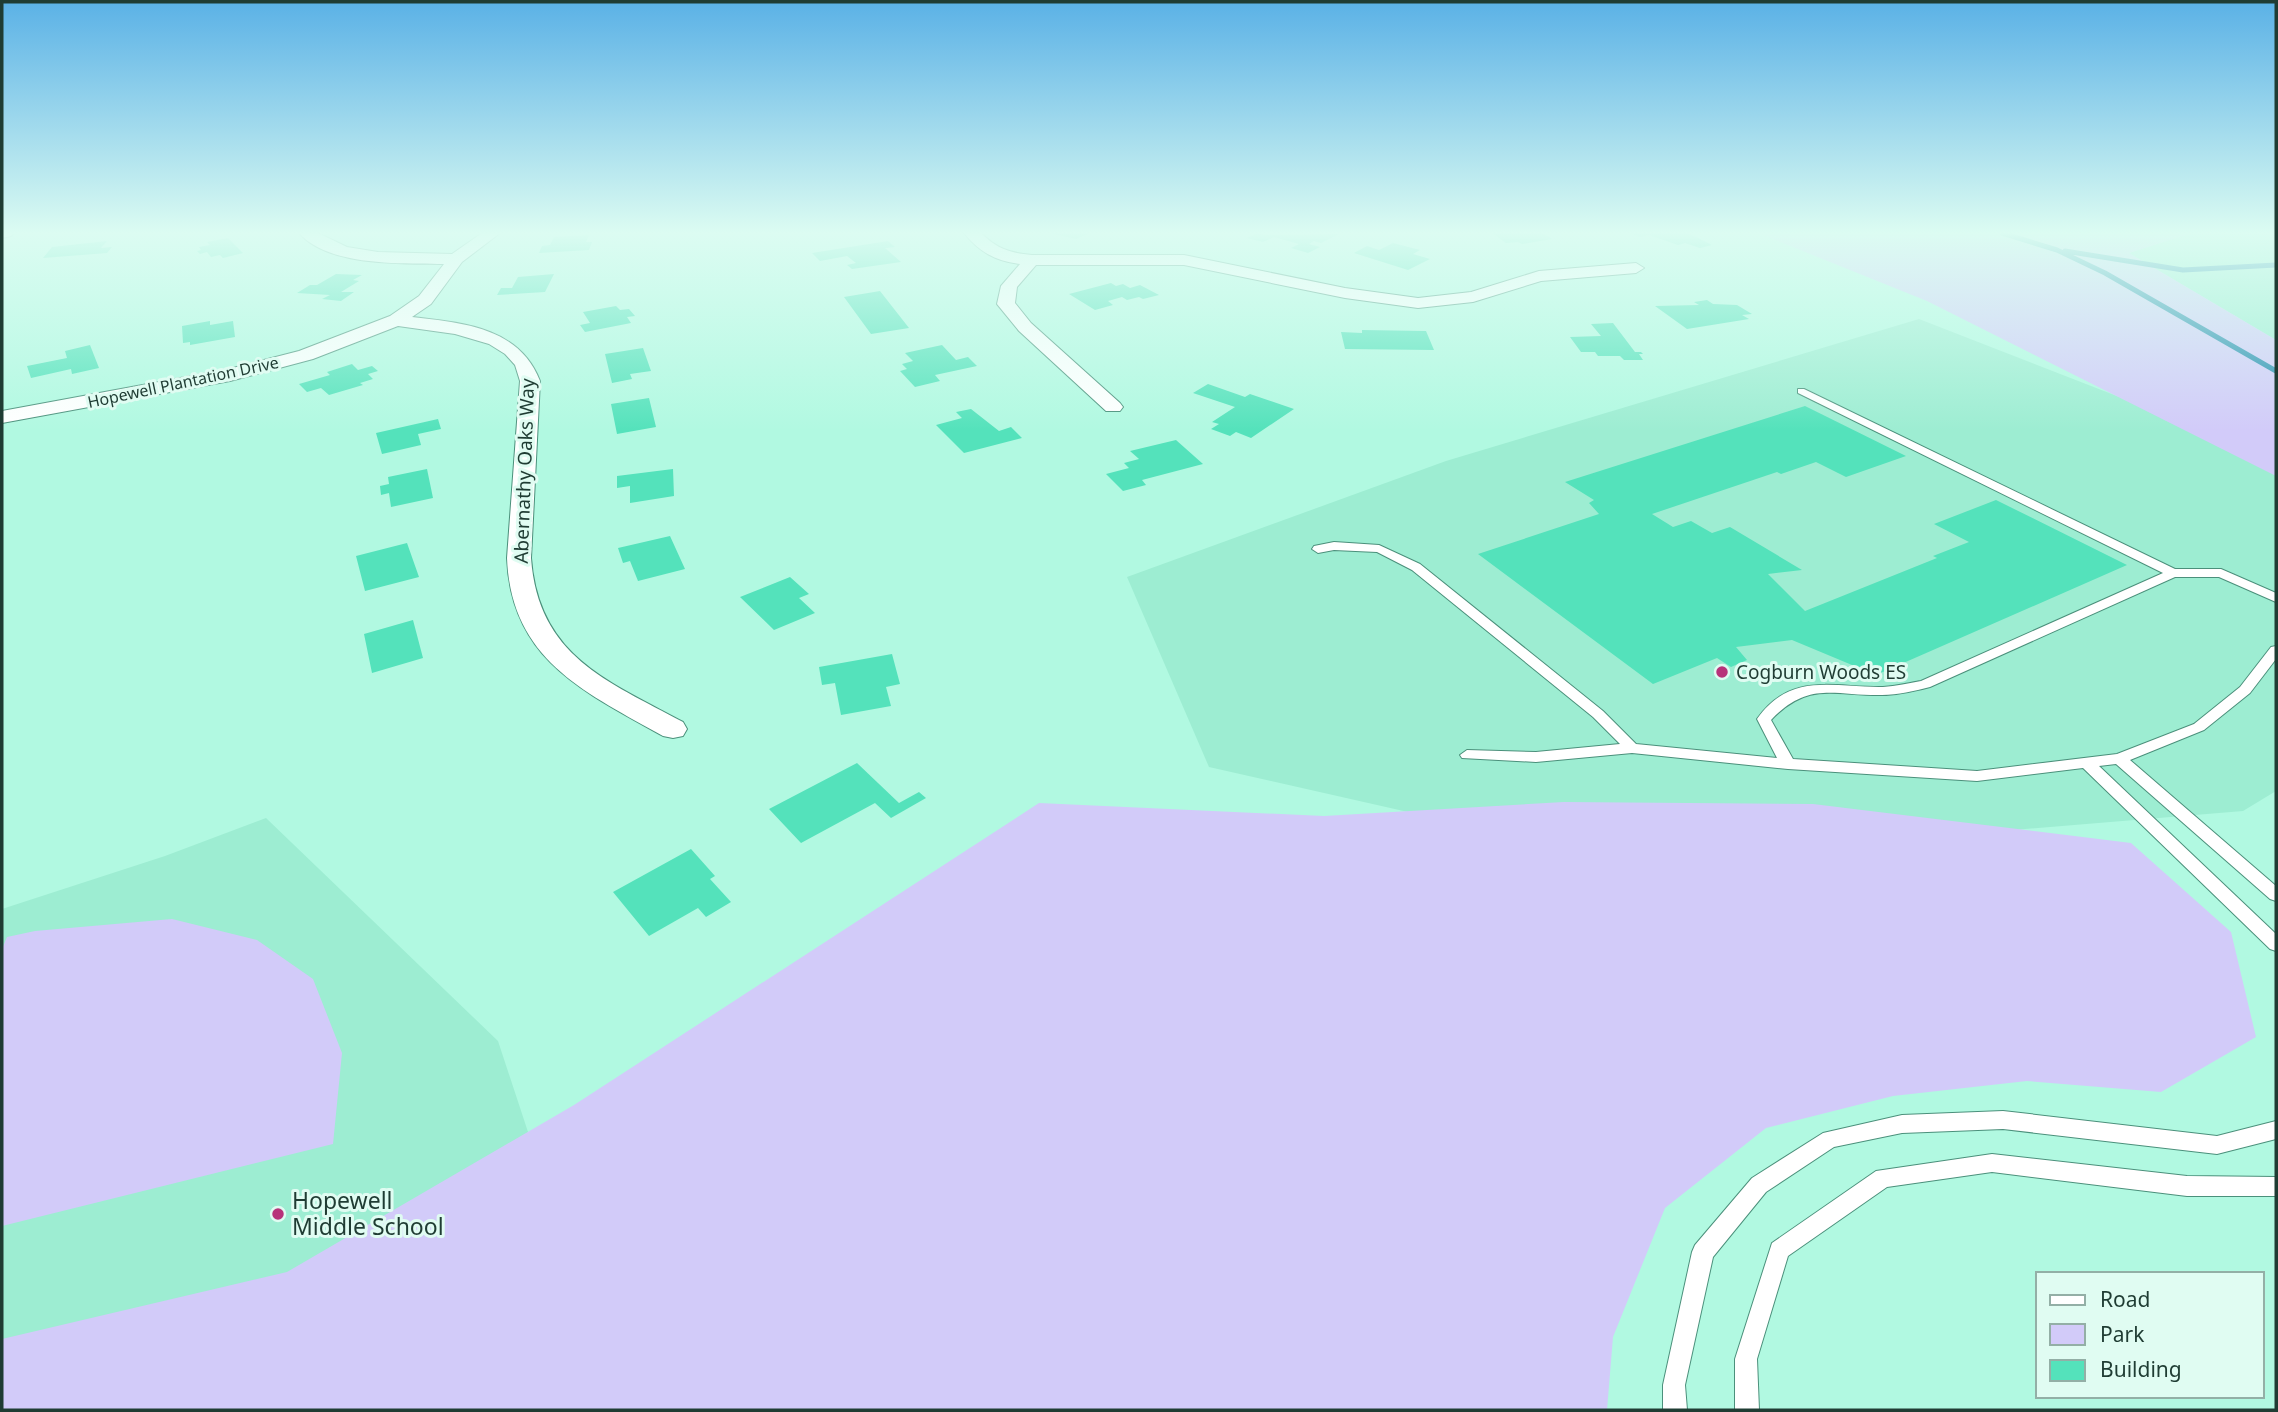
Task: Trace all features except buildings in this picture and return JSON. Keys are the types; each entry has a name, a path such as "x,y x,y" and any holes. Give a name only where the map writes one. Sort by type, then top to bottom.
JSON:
{"street":[{"name":"Hopewell Plantation Drive","path":"2,416 262,368 306,355 396,320 426,299"},
{"path":"1007,299 1006,304 1025,327 1113,407"},
{"path":"1382,299 1418,303 1456,299"},
{"name":"Abernathy Oaks Way","path":"396,320 480,335 511,349 522,358 528,368 530,380 520,577 530,615 554,653 595,686 673,729"}],"lane":[{"path":"1801,391 2173,573"},
{"path":"1318,549 1335,546 1379,549 1416,567 1598,715 1632,748"},
{"path":"1788,764 1764,719 1778,702 1805,688 1885,691 1925,684 2173,573 2221,573 2276,598"},
{"path":"1467,755 1536,757 1632,748 1788,764 1977,776 2119,759 2199,727 2245,690 2276,650"},
{"path":"2119,759 2276,895"},
{"path":"2086,763 2276,944"},
{"path":"1675,1410 1674,1385 1703,1252 1759,1185 1830,1139 1902,1124 2003,1120 2217,1145 2276,1130"},
{"path":"1747,1410 1746,1359 1779,1250 1883,1178 1992,1163 2187,1185 2276,1187"}],"shaded area":[{"path":"2207,299 2276,299 2276,340"},
{"name":"Cogburn Woods ES","path":"1919,319 2276,458 2276,791 2243,811 1628,862 1209,767 1127,577 1446,461"},
{"name":"Hopewell Middle School","path":"266,818 498,1041 612,1387 749,1410 2,1410 2,909 165,856"}],"green space":[{"path":"1922,299 2207,299 2276,340 2276,476"},
{"path":"1564,802 1813,804 2131,843 2231,932 2256,1037 2161,1092 2027,1081 1893,1096 1766,1128 1665,1208 1613,1337 1607,1410 2,1410 2,1339 287,1272 574,1105 1039,803 1324,816"},
{"path":"172,919 257,940 313,979 342,1053 333,1144 2,1226 2,949 7,937 35,931"}],"waterway":[{"path":"2150,299 2276,371"}],"place":[{"name":"Cogburn Woods ES","path":"1722,672"},
{"name":"Hopewell Middle School","path":"278,1214"}]}
